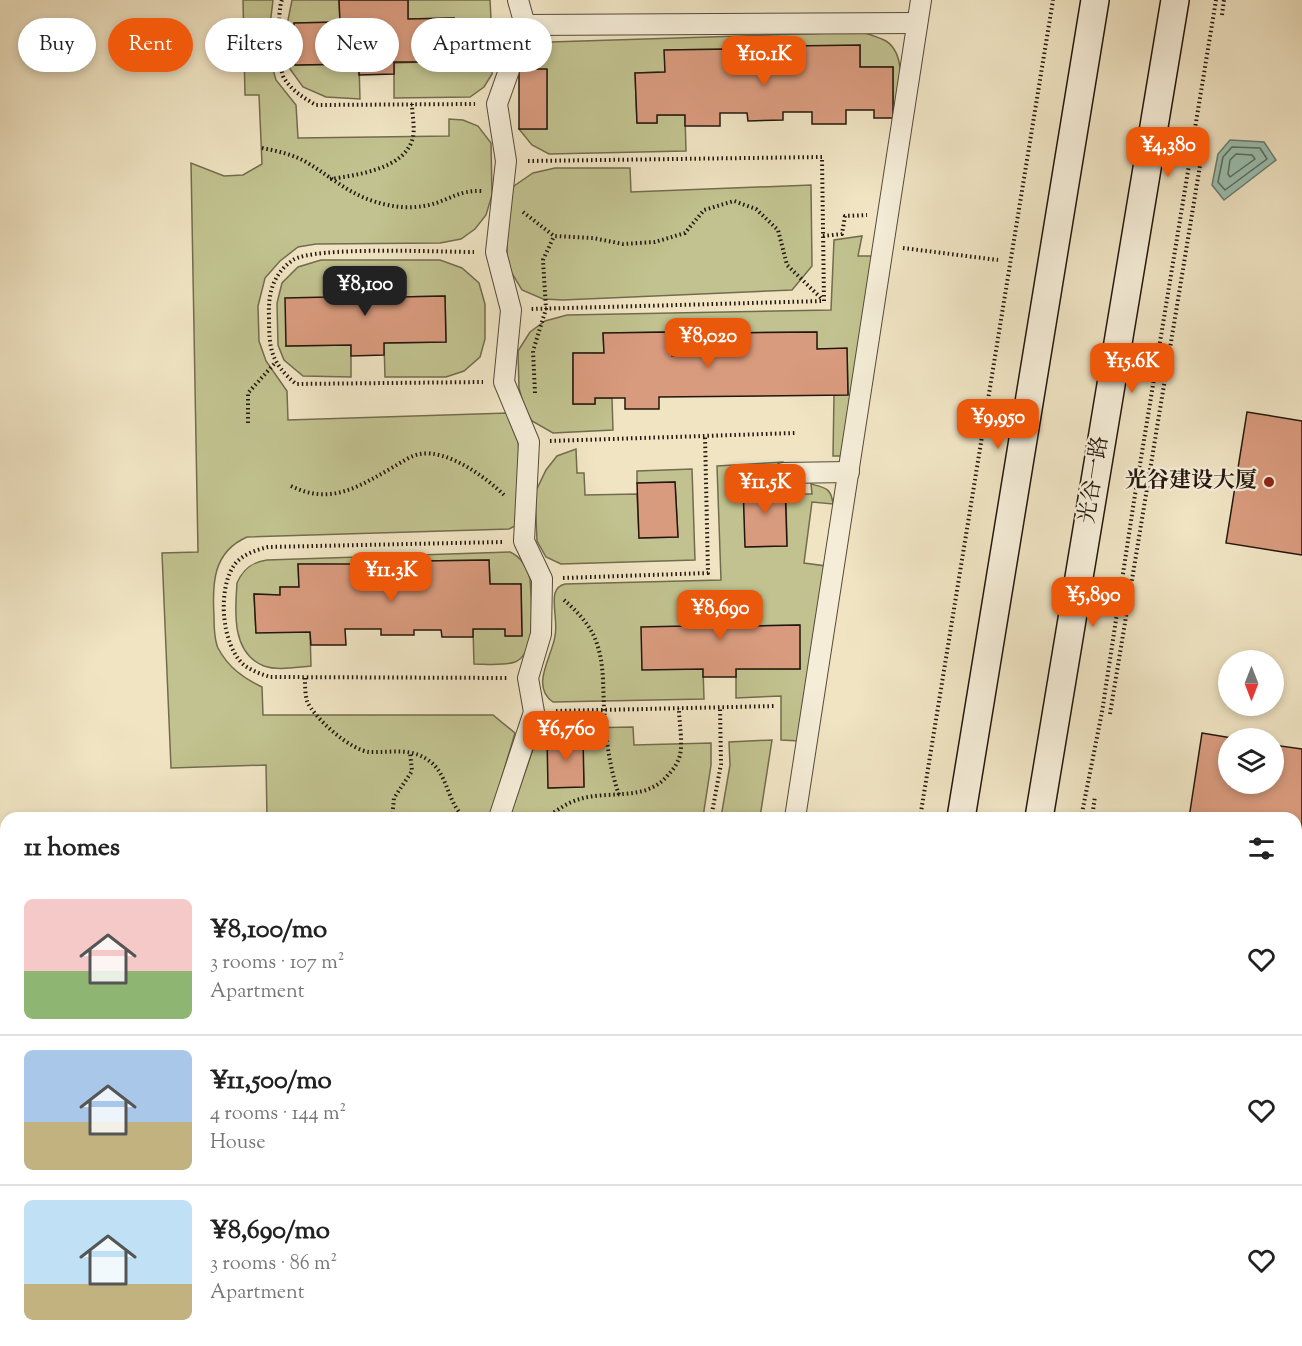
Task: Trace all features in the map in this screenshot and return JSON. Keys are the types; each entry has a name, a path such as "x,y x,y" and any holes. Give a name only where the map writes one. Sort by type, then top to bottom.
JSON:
{"main road":[{"path":"962,812 1095,0"},
{"name":"光谷一路","path":"1040,812 1175,0"}],"street":[{"path":"518,0 523,18"},
{"path":"796,812 849,472 881,245 921,0"},
{"path":"552,25 916,23"},
{"path":"501,812 534,712 528,678 541,634 542,579 524,541 529,442 504,382 511,310 496,252 506,161 497,104 508,72"},
{"path":"783,473 849,472"}],"path":[{"path":"282,0 278,27 282,76 297,94 316,105 497,104"},
{"path":"921,812 1053,0"},
{"path":"1082,812 1101,712 1216,0"},
{"path":"1221,15 1224,0"},
{"path":"330,179 365,174 387,165 406,153 413,137 412,104"},
{"path":"1110,714 1205,135"},
{"path":"262,148 285,153 304,161 360,197 388,205 413,208 431,204 467,190 484,191 528,215 554,236 593,238 623,244 655,242 685,233 704,210 734,201 756,209 778,230 787,266 824,301"},
{"path":"506,161 822,157 824,301"},
{"path":"823,236 842,234 845,216 886,214"},
{"path":"537,399 534,388 533,351 546,309 543,260 554,236"},
{"path":"881,245 998,260"},
{"path":"496,252 321,252 294,259 278,274 268,297 269,345 276,363 296,384 504,382"},
{"path":"511,310 824,301"},
{"path":"248,423 248,393 276,363"},
{"path":"547,431 550,441"},
{"path":"529,442 795,433"},
{"path":"542,579 708,573 705,436"},
{"path":"291,486 304,493 330,496 370,480 418,454 439,454 492,483 525,514"},
{"path":"524,541 268,547 249,553 236,564 228,581 225,596 225,622 229,644 243,664 255,672 270,677 528,678"},
{"path":"542,579 575,609 597,642 603,675 607,750 619,795"},
{"path":"305,678 307,700 319,719 342,738 367,752 410,751 430,760 443,776 450,797 458,812"},
{"path":"534,712 776,706"},
{"path":"712,812 721,764 720,707"},
{"path":"554,812 580,799 619,795 653,788 665,779 674,768 680,755 679,708"},
{"path":"393,812 394,798 412,771 410,751"},
{"path":"1093,812 1095,796"}],"green space":[{"path":"243,0 273,0 271,18 243,18"},
{"path":"292,0 339,0 340,18 315,18 315,23 303,23 303,18 288,18"},
{"path":"408,0 490,0 491,18 408,19"},
{"path":"863,32 886,41 898,56 900,89 896,120 893,118 893,67 860,67 860,45 792,71 733,72 732,49 665,50 665,72 635,73 637,123 657,123 657,115 685,115 686,151 549,154 532,145 519,129 547,129 547,72 552,72 552,42"},
{"path":"411,62 411,72 492,72 492,74 484,87 470,97 394,98 394,72 399,72 399,63"},
{"path":"303,65 315,65 315,72 359,72 360,99 326,97 303,87 292,72 303,72"},
{"path":"245,72 274,72 276,80 296,105 298,138 449,136 449,119 463,120 478,126 491,143 492,195 486,215 475,229 461,239 440,243 316,244 298,247 280,261 265,278 258,306 259,341 266,361 287,391 288,420 508,413 518,440 520,466 515,526 509,529 247,537 236,543 221,560 215,580 214,624 218,648 231,666 242,676 262,687 263,715 493,715 515,733 491,812 267,812 266,765 171,768 162,553 198,552 191,163 224,176 243,175 262,164 259,95 245,95"},
{"path":"555,168 630,168 631,192 811,185 812,266 792,290 543,299 522,290 507,265 507,204 514,186 533,173"},
{"path":"862,236 858,256 872,256 843,456 833,456 834,395 848,394 847,349 817,349 816,332 728,333 728,349 712,350 712,355 672,356 671,332 603,333 604,353 573,353 573,404 595,404 595,398 612,398 613,430 553,433 532,421 524,407 519,388 518,351 530,332 545,321 567,315 831,310 834,240"},
{"path":"321,260 440,260 462,268 479,283 485,304 485,339 480,357 464,371 446,377 385,377 384,343 446,342 445,296 399,297 398,276 329,278 329,297 286,346 351,345 351,377 303,376 284,360 278,345 277,303 282,283 298,267"},
{"path":"576,449 577,473 584,473 585,495 637,494 639,538 678,537 675,482 637,483 637,471 692,469 695,560 561,564 546,557 537,541 535,493 546,470 557,456"},
{"path":"783,462 785,483 743,484 746,547 787,546 786,494 812,494 811,484 827,490 833,504 812,502 804,563 826,566 800,741 781,740 781,696 736,698 736,669 800,669 799,625 753,626 752,598 685,598 686,626 643,669 703,669 704,699 553,702 546,695 543,680 555,636 554,598 558,588 565,584 721,580 717,466"},
{"path":"510,552 523,563 527,570 531,599 530,637 522,657 515,662 474,664 473,629 505,629 506,636 522,635 521,584 490,584 489,560 423,561 423,585 364,586 364,565 298,564 299,587 280,587 280,595 254,594 256,632 310,632 311,666 281,668 264,666 253,660 240,641 236,618 237,583 245,570 257,562"},
{"path":"633,727 634,745 711,743 711,765 704,812 511,812 538,735 543,729 547,729 549,788 584,786 582,728"},
{"path":"772,740 761,812 722,812 730,765 729,742"}],"water":[{"path":"1230,140 1264,142 1276,160 1224,200 1212,185 1218,154"}],"building":[{"path":"339,0 408,0 408,19 411,19 411,62 399,62 399,18 340,18"},
{"path":"303,23 315,23 315,65 303,65"},
{"path":"860,45 860,67 893,67 893,118 874,118 874,110 846,110 846,124 812,124 812,112 783,112 783,120 748,121 747,113 720,113 720,126 685,126 685,115 657,115 657,123 637,123 635,73 665,72 664,50 733,49 733,72 792,71 791,46"},
{"path":"359,72 394,72 394,74 359,75"},
{"path":"519,72 547,72 547,129 519,129"},
{"path":"398,276 399,297 445,296 446,342 384,343 384,355 351,356 351,345 286,346 285,298 329,297 329,278"},
{"path":"671,332 672,356 712,355 712,350 728,349 728,333 817,332 817,349 847,348 848,395 659,397 659,409 625,409 625,398 595,398 595,404 573,404 573,353 604,353 603,333"},
{"name":"光谷建设大厦","path":"1247,412 1302,421 1302,555 1226,543"},
{"path":"675,482 678,537 639,538 637,483"},
{"path":"785,483 787,546 745,547 743,484"},
{"path":"489,560 490,584 521,584 522,636 505,636 505,629 473,629 473,637 442,637 441,630 414,630 414,635 381,635 381,629 345,629 346,645 311,645 310,632 256,633 254,594 280,595 280,587 299,587 298,564 364,564 364,586 423,585 422,561"},
{"path":"685,598 752,598 753,626 800,625 800,669 736,669 736,677 703,677 703,669 642,670 641,627 686,626"},
{"path":"1202,733 1218,736 1218,794 1284,794 1284,746 1302,749 1302,812 1190,812"},
{"path":"583,736 584,787 548,788 547,737"}],"place":[{"name":"光谷建设大厦","path":"1269,482"}]}
